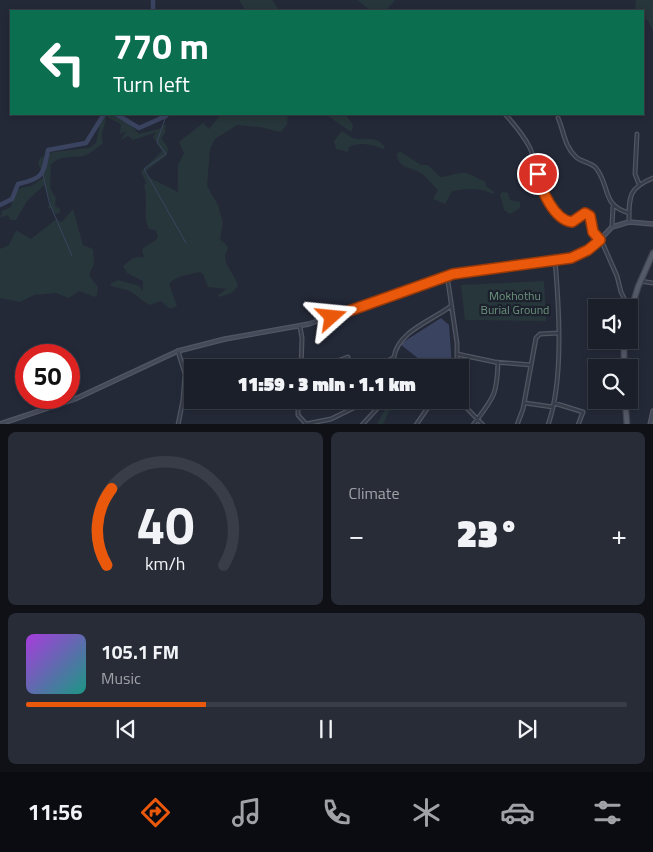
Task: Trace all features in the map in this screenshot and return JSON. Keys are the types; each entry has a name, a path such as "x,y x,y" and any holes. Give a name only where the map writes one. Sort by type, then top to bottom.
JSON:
{"main road":[{"path":"0,424 75,399 178,351 234,338 300,327 397,295 461,271 555,260 578,255 591,249 612,227 629,222 653,224"},
{"path":"634,299 653,253"},
{"path":"626,409 627,424"},
{"path":"650,424 653,412"}],"street":[{"path":"506,115 528,145 543,191 555,210 569,222 587,213 592,220 593,232 600,240 617,276 625,299"},
{"path":"558,118 562,137 577,158 596,167 613,206 612,227"},
{"path":"638,134 635,174 639,184"},
{"path":"629,222 630,197 639,184 653,178"},
{"path":"613,206 629,213"},
{"path":"548,424 554,403 559,333 555,260"},
{"path":"447,275 457,359"},
{"path":"640,281 653,283"},
{"path":"391,359 394,357 397,345 404,337 452,306"},
{"path":"300,327 302,338 301,359"},
{"path":"517,424 524,403 533,344 538,335 559,333"},
{"path":"178,351 185,374 183,400 178,424"},
{"path":"457,354 498,362 531,365"},
{"path":"340,359 348,356"},
{"path":"473,424 495,395 498,362"},
{"path":"524,403 553,407"},
{"path":"554,403 583,412 578,424"},
{"path":"299,409 300,419 306,424 312,424 331,419 352,409"},
{"path":"362,424 376,409"},
{"path":"416,424 427,409"},
{"path":"467,409 483,424"}],"green space":[{"path":"239,0 272,0 279,10 245,10"},
{"path":"357,0 395,0 387,10 370,10"},
{"path":"636,0 653,0 653,31 648,21 644,18 644,10 635,10"},
{"path":"102,115 106,115 102,135 103,143 86,155 62,158 51,164 50,188 56,198 55,206 60,209 60,213 55,214 52,209 48,208 50,201 44,185 27,201 16,220 10,220 8,215 0,218 2,211 11,207 14,191 31,186 43,178 44,174 38,164 40,158 53,152 89,148 96,143"},
{"path":"107,115 122,116 139,134 159,129 166,124 165,133 161,138 168,148 167,155 145,172 148,177 178,192 178,165 184,153 179,142 203,123 209,129 220,115 288,115 287,125 280,132 260,127 237,125 215,139 210,149 207,186 218,205 223,223 220,239 228,247 225,259 238,286 231,293 220,297 218,295 227,289 208,287 203,274 200,272 183,276 169,284 177,306 170,309 161,301 149,305 130,291 111,286 110,284 118,280 139,286 143,291 143,281 127,273 123,266 133,258 144,257 142,250 158,237 156,230 149,229 147,224 144,186 146,183 141,172 162,151 153,137 157,132 133,140 128,136 121,140 126,131 120,134 121,124 108,118"},
{"path":"326,115 346,115 353,125 352,131"},
{"path":"342,131 355,139 379,141 385,147 383,149 361,144 349,147 348,152 336,149 334,141"},
{"path":"401,152 421,165 428,165 440,177 462,173 469,174 485,181 486,186 494,192 493,194 472,189 452,191 445,204 433,199 438,190 418,171 402,165 397,153"},
{"path":"503,192 508,193 510,200 520,202 520,208 510,214 504,210 500,194"},
{"path":"73,209 83,245 93,249 94,264 89,275 98,287 97,295 95,297 79,291 69,298 56,293 34,295 20,302 0,298 0,249 9,245 16,230 31,239 55,220 62,222"},
{"name":"Mokhothu Burial Ground","path":"544,281 546,321 465,320 461,285"},
{"path":"385,409 402,409 389,411 383,424 377,424"}],"water":[{"path":"441,318 449,325 451,359 419,359 400,344"}],"waterway":[{"path":"153,0 153,10"},
{"path":"0,205 12,199 18,184 33,180 41,174 48,150 86,143 103,115"},
{"path":"118,115 139,128 166,116 163,115"},
{"path":"166,116 157,142 166,154 144,169 186,243"},
{"path":"43,174 49,202 72,256"}],"route":[{"path":"332,317 461,271 561,260 591,249 600,240 593,232 590,216 585,213 575,221 566,221 547,198 538,174"}]}
